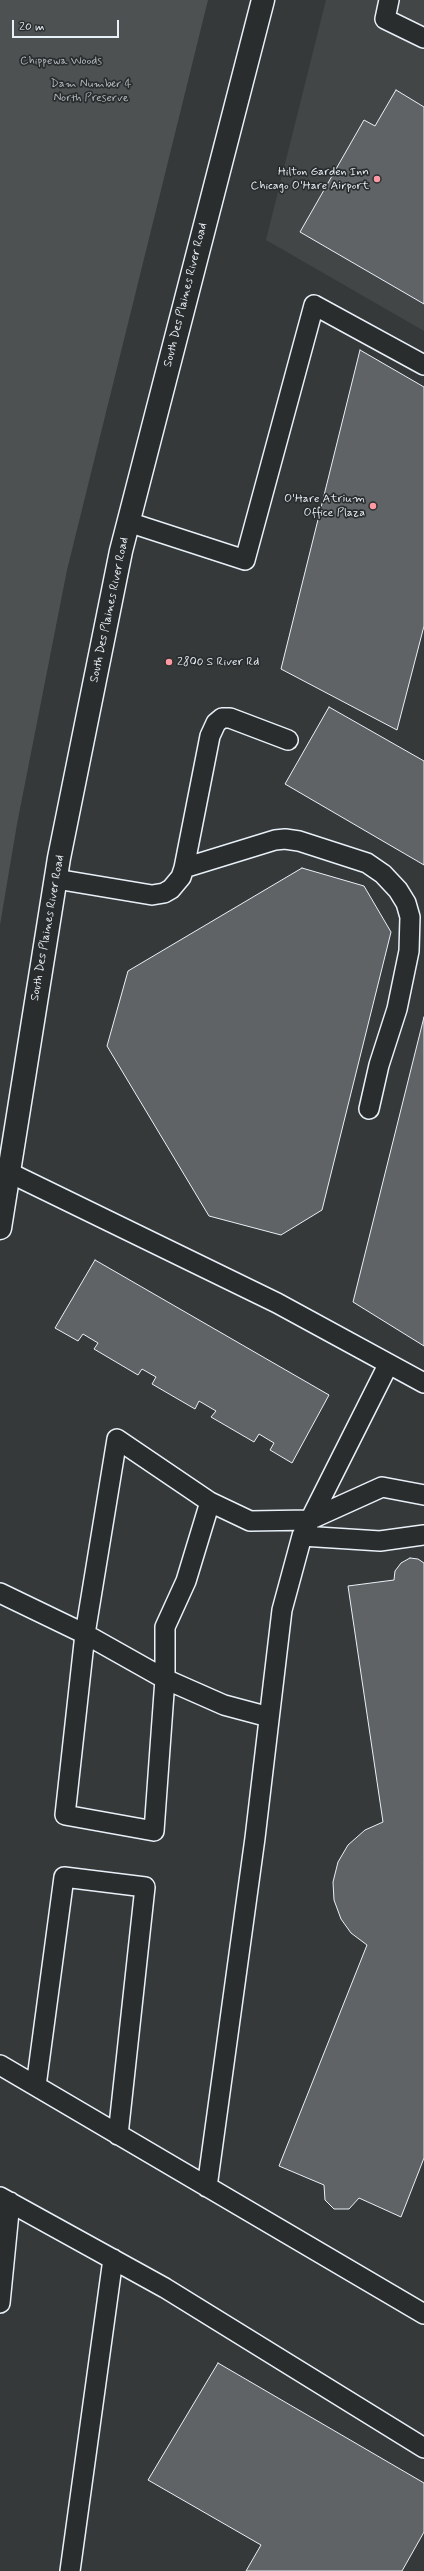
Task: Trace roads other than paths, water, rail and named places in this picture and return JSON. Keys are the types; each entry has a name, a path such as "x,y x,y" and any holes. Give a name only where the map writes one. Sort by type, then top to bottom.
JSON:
{"main road":[{"name":"South Des Plaines River Road","path":"0,1228 56,879 128,522 263,0"}],"lane":[{"path":"390,0 385,19 424,38"},
{"path":"128,522 245,560 314,305 424,365"},
{"path":"56,879 152,895 164,894 171,889 181,877 184,868 210,736 216,723 222,718 230,718 288,740"},
{"path":"184,868 275,840 285,839 299,841 367,863 383,874 398,890 406,904 410,917 409,951 397,1009 379,1065 369,1109"},
{"path":"8,1172 277,1303 388,1365 424,1383"},
{"path":"206,2187 254,1846 282,1610 306,1528 388,1365"},
{"path":"210,1502 186,1581 165,1627 165,1679 154,1831 64,1815 85,1634 117,1439 210,1502 250,1521 306,1528 380,1541 424,1535"},
{"path":"306,1528 382,1487 424,1495"},
{"path":"0,1593 85,1634 165,1679 224,1705 269,1717"},
{"path":"36,2086 64,1877 145,1887 118,2135"},
{"path":"0,2065 424,2314"},
{"path":"0,2304 5,2199 165,2288 424,2448"},
{"path":"70,2571 113,2259"}],"place":[{"name":"Hilton Garden Inn Chicago O'Hare Airport","path":"377,179"},
{"name":"O'Hare Atrium Office Plaza","path":"373,506"},
{"name":"2800 S River Rd","path":"169,662"}],"park label":[{"name":"Chippewa Woods","path":"61,61"},
{"name":"Dam Number 4 North Preserve","path":"91,91"}]}
